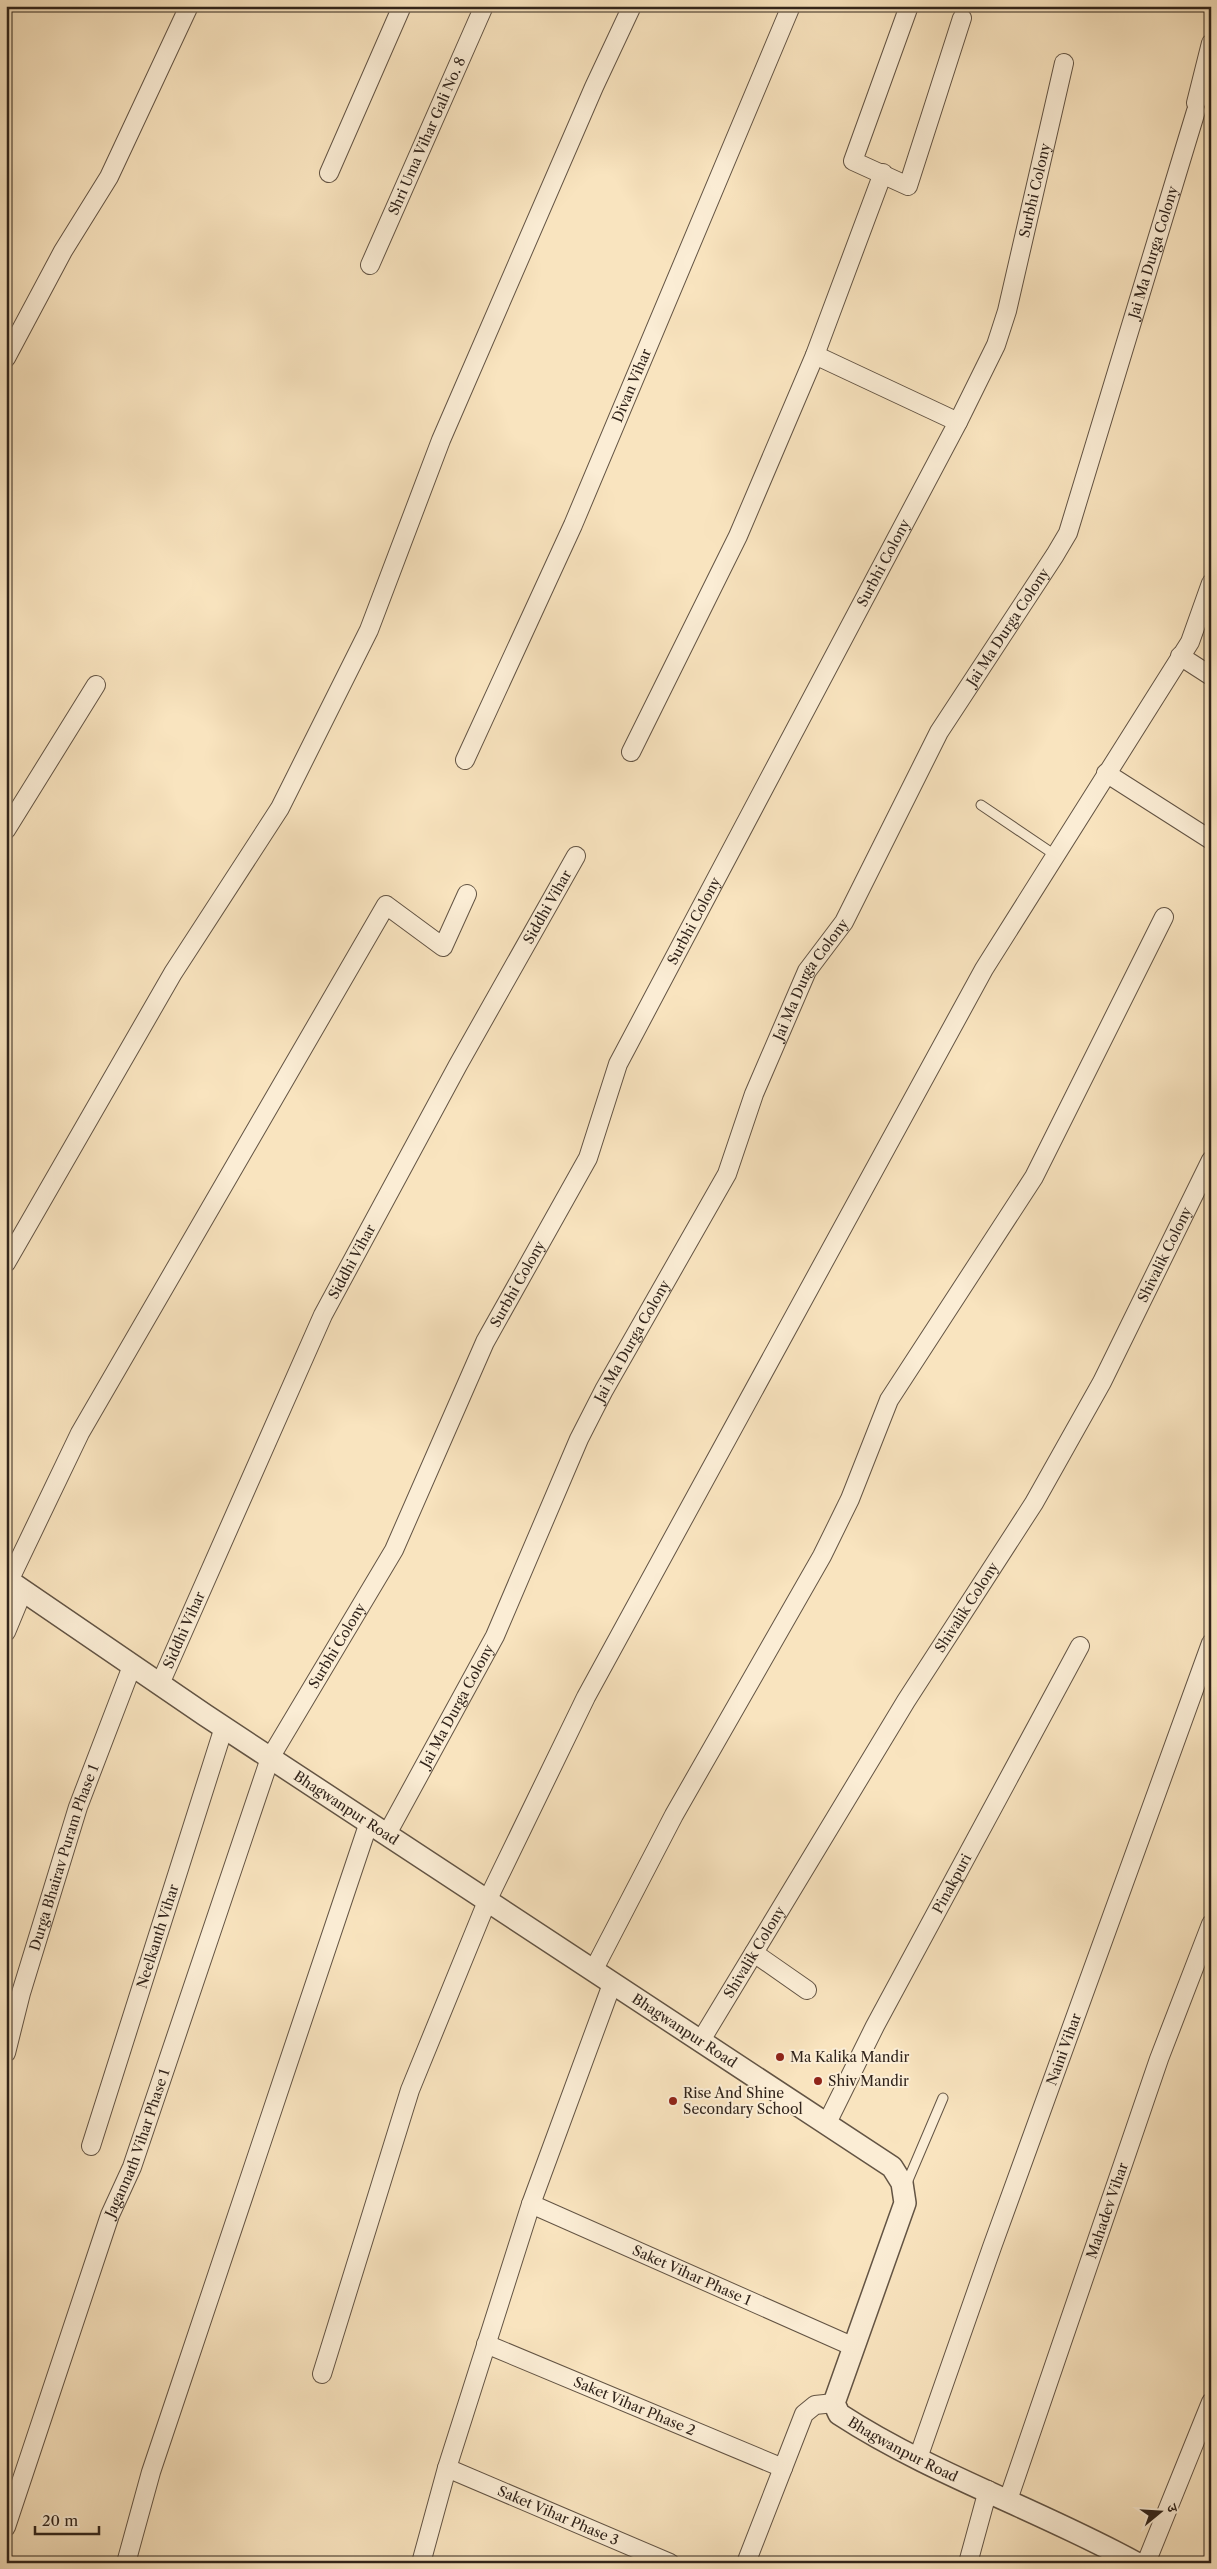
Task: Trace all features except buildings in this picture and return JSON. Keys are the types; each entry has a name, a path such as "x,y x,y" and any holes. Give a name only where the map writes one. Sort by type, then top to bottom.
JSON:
{"street":[{"path":"6,358 63,251 109,177 188,6"},
{"path":"329,173 402,6"},
{"name":"Shri Uma Vihar Gali No. 8","path":"370,265 484,6"},
{"path":"6,1264 172,973 280,808 370,630 441,440 590,96 632,6"},
{"name":"Divan Vihar","path":"465,760 573,525 791,6"},
{"path":"909,6 853,161 908,186 962,18"},
{"name":"Jai Ma Durga Colony","path":"387,1834 495,1636 579,1439 604,1390 727,1174 754,1094 807,971 844,922 938,732 1055,555 1068,532 1196,107 1211,43"},
{"name":"Surbhi Colony","path":"270,1758 394,1550 482,1349 588,1158 618,1064 958,422 996,345 1008,311 1064,63"},
{"path":"631,752 738,536 815,355 883,173"},
{"path":"815,355 958,422"},
{"path":"322,2374 410,2090 488,1900 586,1697 984,969 1193,634 1211,583"},
{"path":"1180,656 1211,676"},
{"path":"6,830 96,685"},
{"path":"1106,772 1211,840"},
{"name":"Siddhi Vihar","path":"160,1684 323,1314 458,1065 576,856"},
{"path":"6,1632 13,1584 80,1433 386,905 443,947 467,894"},
{"path":"593,1971 674,1815 822,1556 850,1499 889,1400 1034,1177 1164,917"},
{"name":"Shivalik Colony","path":"700,2042 906,1701 1034,1503 1102,1382 1211,1160"},
{"name":"Bhagwanpur Road","path":"13,1584 270,1758 892,2167 902,2183 905,2203 834,2403 838,2414 918,2458 1008,2500 1110,2556 1136,2563"},
{"name":"Naini Vihar","path":"918,2458 995,2238 1211,1643"},
{"name":"Pinakpuri","path":"827,2123 875,2026 1080,1646"},
{"name":"Durga Bhairav Puram Phase 1","path":"6,2052 78,1807 132,1666"},
{"name":"Neelkanth Vihar","path":"90,2146 224,1727"},
{"name":"Jagannath Vihar Phase 1","path":"6,2527 110,2215 132,2166 270,1758"},
{"path":"126,2563 151,2472 369,1822"},
{"name":"Mahadev Vihar","path":"1008,2500 1159,2059 1211,1924"},
{"path":"754,1953 807,1990"},
{"path":"421,2563 447,2468 532,2204 612,1984"},
{"name":"Saket Vihar Phase 1","path":"532,2204 854,2347"},
{"name":"Saket Vihar Phase 2","path":"486,2344 783,2468"},
{"path":"1146,2563 1211,2402"},
{"path":"746,2563 804,2414 815,2406 834,2403"},
{"name":"Saket Vihar Phase 3","path":"447,2468 670,2563"},
{"path":"968,2563 988,2490"}],"lane":[{"path":"981,805 1055,855"},
{"path":"903,2191 943,2098"}],"place":[{"name":"Ma Kalika Mandir","path":"780,2057"},
{"name":"Shiv Mandir","path":"818,2081"},
{"name":"Rise And Shine Secondary School","path":"673,2101"}]}
